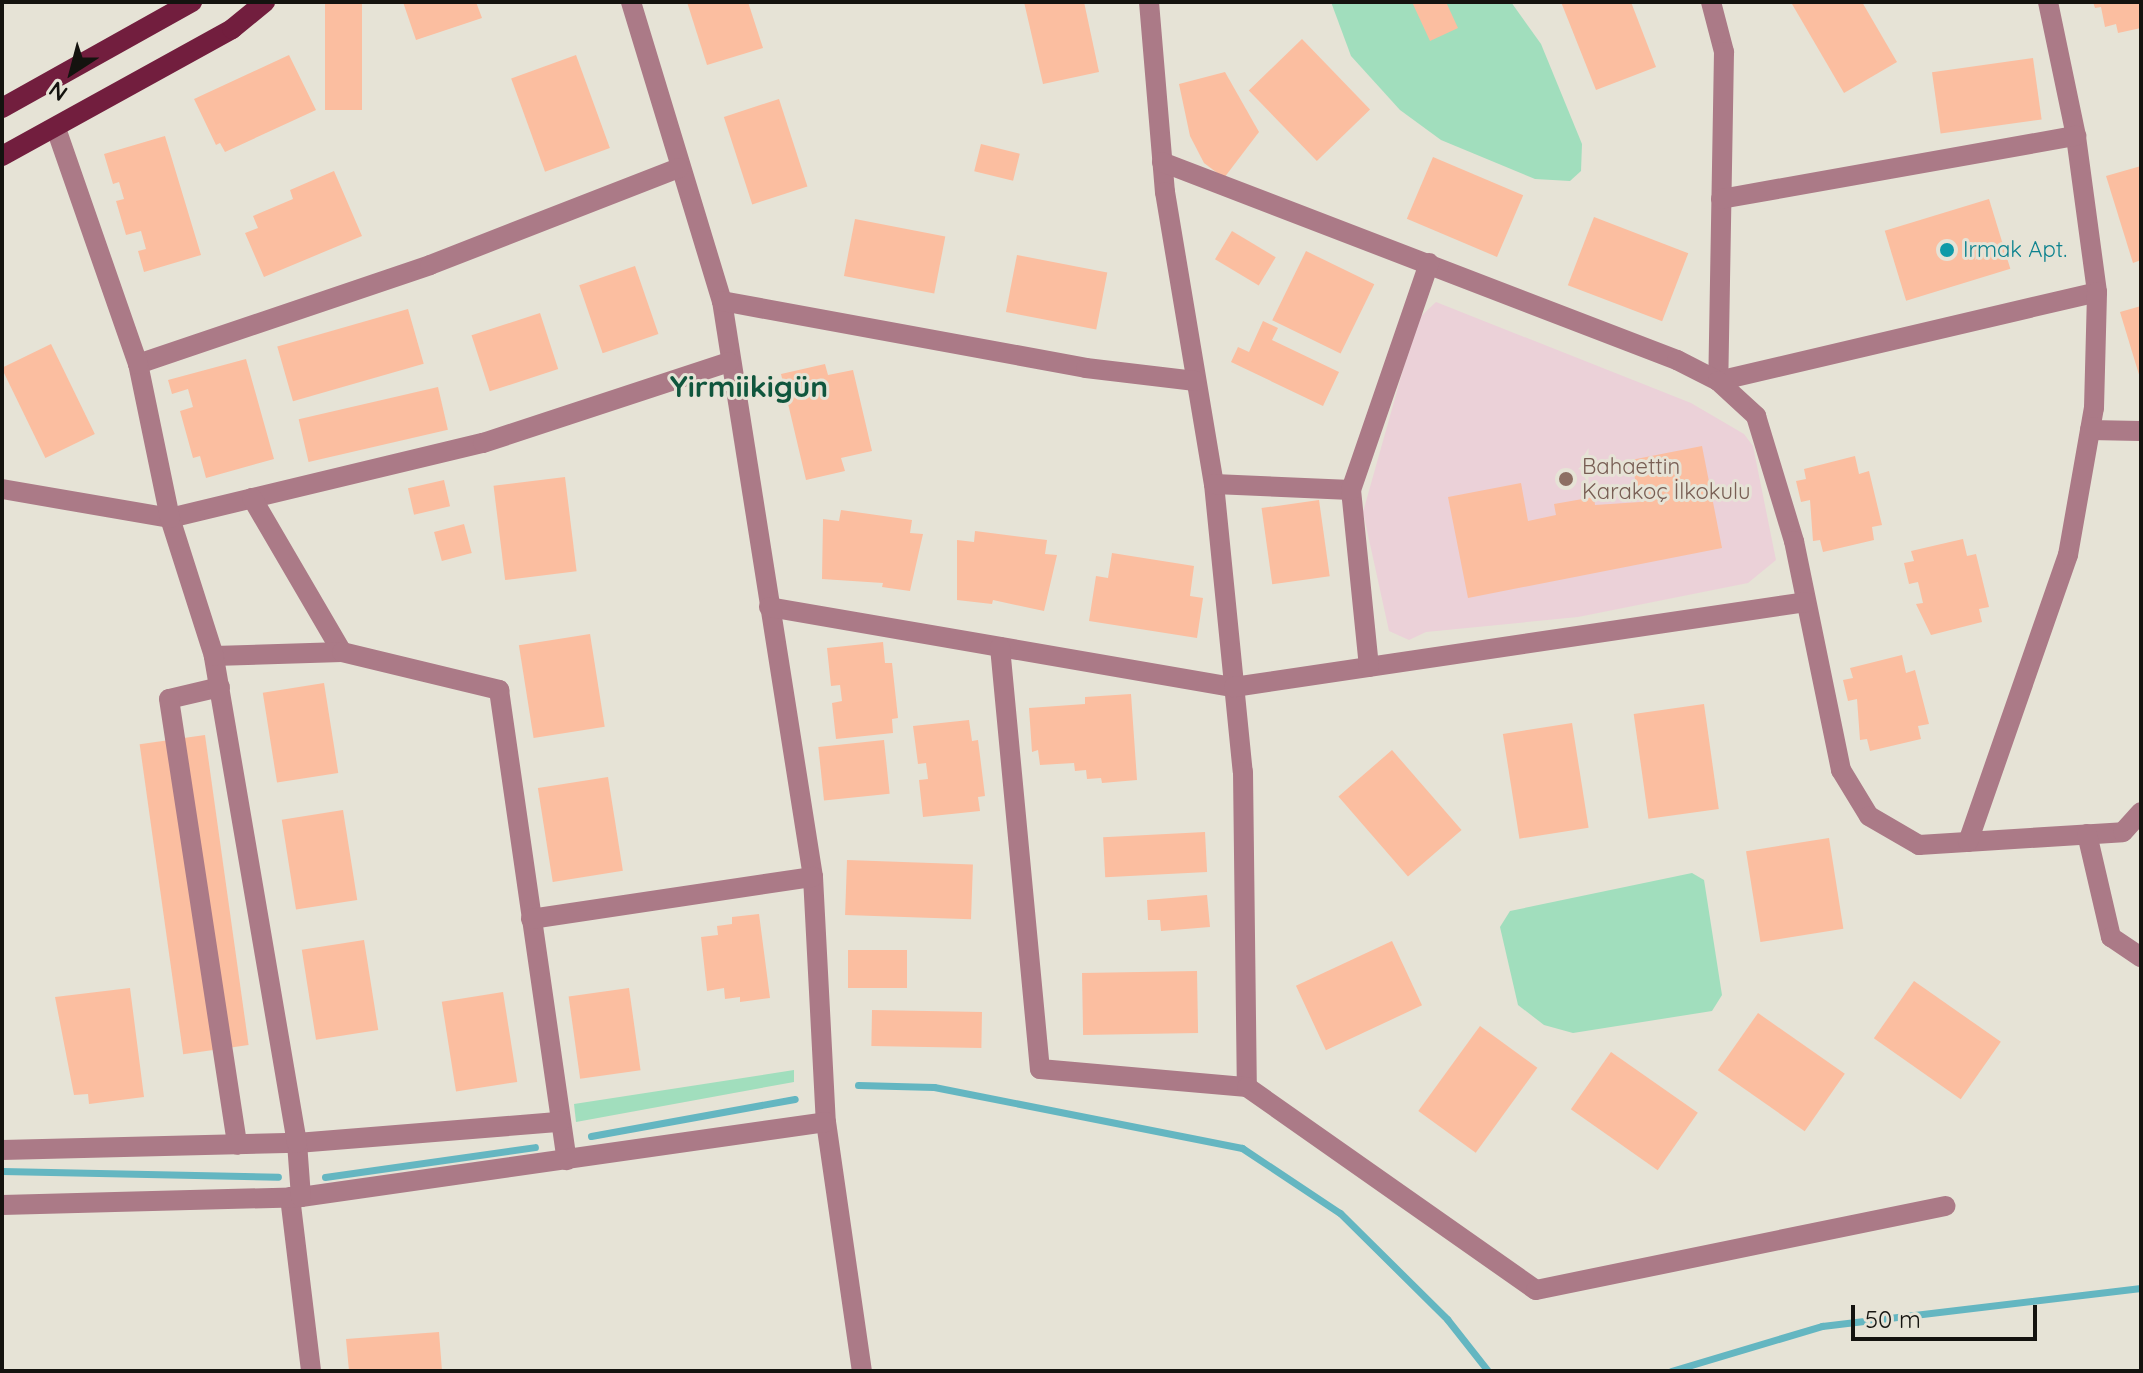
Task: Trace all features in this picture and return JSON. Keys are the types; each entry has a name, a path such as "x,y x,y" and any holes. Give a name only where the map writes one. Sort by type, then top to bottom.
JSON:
{"main road":[{"path":"2,108 192,2"},
{"path":"2,156 232,29 265,2"}],"street":[{"path":"631,2 679,168 722,301 729,362 813,877 826,1122 862,1371"},
{"path":"1149,2 1162,162 1214,484 1234,687 1244,802 1247,1087"},
{"path":"1711,2 1724,52 1718,381"},
{"path":"1968,842 2068,555 2090,430 2097,292 2076,136 2048,2"},
{"path":"56,128 138,364 170,518 214,656 297,1143 295,1197 311,1371"},
{"path":"1721,199 2076,136"},
{"path":"1162,162 1429,263 1718,381 1756,416 1806,602 1841,770 1869,816 1919,845 2123,832 2141,812"},
{"path":"138,364 430,265 679,168"},
{"path":"1369,667 1351,490 1429,263"},
{"path":"1718,381 2097,292"},
{"path":"722,301 1086,368 1195,381"},
{"path":"2,489 170,518 483,443 729,362"},
{"path":"2090,430 2141,431"},
{"path":"1214,484 1351,490"},
{"path":"252,498 342,652"},
{"path":"769,607 1234,687 1806,602"},
{"path":"1000,647 1040,1069 1247,1087 1536,1290 1945,1206"},
{"path":"214,656 342,652 499,690 567,1160"},
{"path":"220,687 169,699 237,1145"},
{"path":"2087,834 2111,937 2141,957"},
{"path":"531,919 813,877"},
{"path":"2,1150 297,1143 560,1122"},
{"path":"2,1205 295,1197 826,1122"}],"shaded area":[{"name":"Bahaettin Karakoç İlkokulu","path":"1436,302 1691,403 1744,434 1753,446 1776,560 1748,583 1578,617 1426,632 1409,640 1389,631 1363,512 1417,320"}],"green space":[{"path":"1331,2 1511,2 1541,44 1582,144 1581,171 1570,181 1535,179 1441,140 1400,110 1351,56"},
{"path":"1692,873 1704,880 1722,995 1712,1011 1573,1033 1544,1025 1518,1005 1500,927 1510,911"},
{"path":"794,1070 794,1082 576,1122 574,1104"}],"building":[{"path":"325,2 362,2 362,110 325,110"},
{"path":"403,2 476,2 482,18 416,40"},
{"path":"687,2 748,2 763,48 707,65"},
{"path":"1024,2 1084,2 1099,72 1043,84"},
{"path":"1412,2 1446,2 1458,28 1430,41"},
{"path":"1561,2 1631,2 1656,67 1596,90"},
{"path":"1862,2 1897,62 1844,93 1792,4"},
{"path":"2093,2 2141,2 2141,28 2118,33 2116,24 2105,27 2101,7 2095,8"},
{"path":"1302,39 1370,109 1317,161 1249,90"},
{"path":"289,55 316,110 225,152 220,143 216,145 194,99"},
{"path":"576,55 610,148 545,172 511,79"},
{"path":"2033,58 2042,119 1941,134 1932,72"},
{"path":"1225,72 1259,132 1224,178 1204,163 1190,136 1179,84"},
{"path":"779,99 807,186 752,204 724,117"},
{"path":"165,136 201,255 144,272 138,251 146,249 141,231 126,235 116,201 124,199 119,182 113,184 104,154"},
{"path":"981,144 1020,154 1013,181 974,171"},
{"path":"1433,157 1523,195 1497,257 1407,219"},
{"path":"2141,166 2141,260 2133,263 2106,176"},
{"path":"334,171 362,236 264,277 245,233 258,228 253,216 293,199 290,190"},
{"name":"Irmak Apt.","path":"1989,199 2010,269 1906,301 1885,231"},
{"path":"1594,217 1688,253 1662,321 1568,285"},
{"path":"855,219 945,237 934,293 844,276"},
{"path":"1232,231 1276,257 1259,286 1215,259"},
{"path":"1306,251 1374,284 1341,354 1272,320"},
{"path":"1017,255 1107,273 1096,329 1006,312"},
{"path":"635,266 658,334 603,353 579,285"},
{"path":"2141,306 2141,378 2140,378 2120,312"},
{"path":"408,309 424,364 293,401 277,346"},
{"path":"540,313 558,369 490,391 472,335"},
{"path":"1263,321 1278,328 1272,340 1339,372 1323,406 1231,362 1238,347 1249,352"},
{"path":"51,344 95,434 45,458 2,368"},
{"path":"246,359 274,459 206,478 200,456 193,458 180,411 193,407 188,389 172,394 168,380"},
{"path":"825,364 828,375 853,370 872,451 841,458 845,471 806,480 781,374"},
{"path":"438,387 448,430 309,462 299,419"},
{"path":"1702,446 1722,548 1468,598 1448,497 1521,483 1528,521 1556,515 1554,504 1594,497 1595,505 1640,502 1631,460"},
{"path":"1855,456 1859,474 1869,471 1882,525 1872,527 1874,540 1823,552 1820,540 1813,541 1810,500 1801,502 1796,481 1806,479 1804,469"},
{"path":"565,477 577,571 505,580 494,486"},
{"path":"444,480 450,506 414,515 408,488"},
{"path":"1319,500 1330,576 1272,584 1262,508"},
{"path":"841,510 912,520 910,533 923,534 910,591 882,587 883,583 822,579 823,519 839,521"},
{"path":"464,524 472,553 442,561 434,532"},
{"path":"975,531 1047,540 1045,554 1057,555 1044,611 993,600 992,604 957,600 957,540 974,542"},
{"path":"1963,539 1967,556 1976,554 1989,607 1979,609 1982,622 1931,635 1916,604 1923,603 1918,582 1909,584 1904,563 1914,561 1911,551"},
{"path":"1112,553 1194,566 1190,596 1203,598 1197,638 1089,621 1096,576 1108,578"},
{"path":"590,634 605,727 534,738 519,645"},
{"path":"883,642 885,663 892,663 898,718 892,719 893,733 836,739 832,703 842,701 840,685 831,686 827,648"},
{"path":"1902,655 1906,673 1915,670 1929,724 1918,726 1921,739 1870,751 1867,739 1860,740 1857,699 1848,701 1843,680 1853,678 1850,668"},
{"path":"324,683 338,773 277,783 263,693"},
{"path":"1131,694 1137,780 1102,783 1101,778 1087,779 1086,770 1075,771 1074,763 1040,765 1038,750 1032,752 1029,708 1085,704 1085,697"},
{"path":"1704,704 1719,809 1648,819 1634,714"},
{"path":"969,720 972,741 978,740 985,796 978,797 980,811 923,817 919,780 928,779 926,763 918,764 913,726"},
{"path":"1572,723 1589,828 1519,839 1503,734"},
{"path":"205,735 249,1045 183,1054 140,744"},
{"path":"884,740 890,794 824,801 818,747"},
{"path":"1392,750 1462,830 1408,877 1338,797"},
{"path":"608,777 623,871 553,882 538,788"},
{"path":"343,810 357,900 296,910 282,820"},
{"path":"1205,832 1207,872 1105,877 1103,837"},
{"path":"1829,838 1843,929 1760,942 1746,851"},
{"path":"847,860 973,864 971,919 845,915"},
{"path":"1207,895 1210,927 1161,931 1160,920 1148,920 1147,900"},
{"path":"759,914 770,998 740,1002 740,997 725,999 724,988 707,991 701,937 718,935 717,926 732,924 732,917"},
{"path":"364,940 378,1030 316,1040 302,950"},
{"path":"1392,941 1422,1005 1326,1050 1296,986"},
{"path":"848,950 907,950 907,988 848,988"},
{"path":"1197,971 1198,1033 1083,1035 1082,973"},
{"path":"1914,981 2001,1042 1961,1099 1874,1038"},
{"path":"130,988 144,1097 89,1104 88,1094 74,1095 55,997"},
{"path":"629,988 641,1070 580,1079 569,996"},
{"path":"503,992 517,1082 456,1092 442,1002"},
{"path":"872,1010 982,1012 981,1048 871,1046"},
{"path":"1758,1013 1845,1074 1805,1131 1718,1070"},
{"path":"1480,1026 1537,1068 1476,1153 1418,1111"},
{"path":"1611,1052 1698,1113 1658,1170 1571,1109"},
{"path":"439,1332 442,1371 349,1371 346,1339"}],"waterway":[{"path":"858,1085 934,1087 1242,1148 1340,1213 1447,1319 1488,1371"},
{"path":"591,1136 795,1099"},
{"path":"325,1177 535,1147"},
{"path":"2,1171 278,1177"},
{"path":"1671,1371 1822,1326 2141,1288"}],"place":[{"name":"Irmak Apt.","path":"1947,250"},
{"name":"Bahaettin Karakoç İlkokulu","path":"1566,479"}],"district":[{"name":"Yirmiikigün","path":"749,386"}]}
